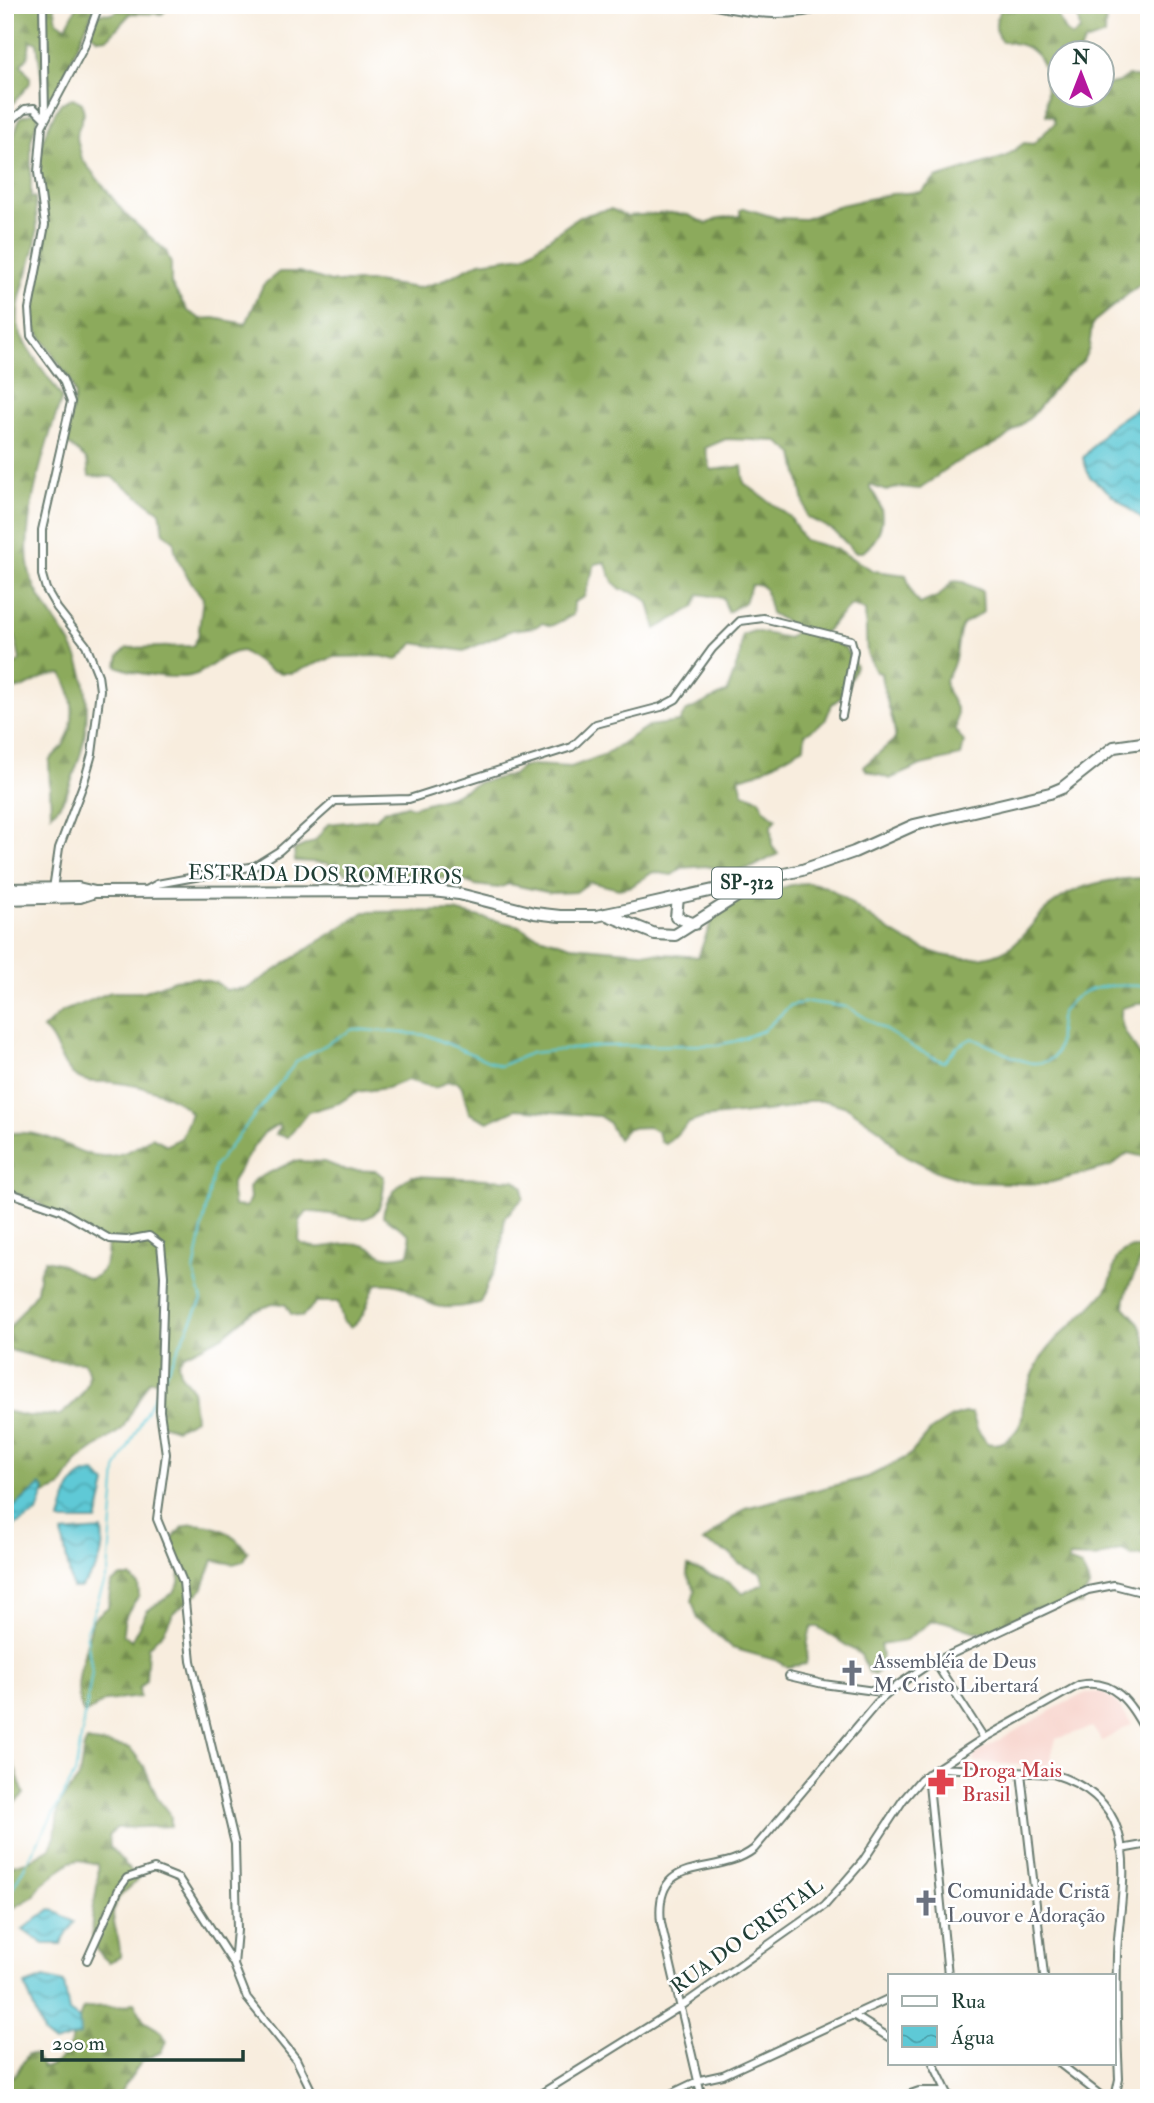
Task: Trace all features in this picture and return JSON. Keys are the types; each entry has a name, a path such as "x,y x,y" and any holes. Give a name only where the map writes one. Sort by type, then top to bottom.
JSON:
{"main road":[{"name":"ESTRADA DOS ROMEIROS","path":"5,898 78,888 95,892 432,891 479,898 534,913 577,916 605,914 763,879 832,860 924,822 1050,793 1062,788 1114,747 1149,742"},
{"path":"605,914 665,935 675,935 763,879"},
{"name":"ESTRADA DOS ROMEIROS","path":"5,889 52,893"},
{"path":"678,898 676,918 695,924"}],"street":[{"path":"44,5 45,119 38,154 45,225 28,326 38,347 70,392 71,402 42,530 42,575 57,608 86,645 98,675 100,690 89,763 59,848 52,893"},
{"path":"45,119 80,56 99,5"},
{"path":"711,5 762,16 783,16 835,5"},
{"path":"5,126 25,109 34,108 45,119"},
{"path":"143,892 157,884 255,866 279,851 335,801 409,799 572,747 596,724 661,707 676,699 729,629 750,618 851,640 854,651 842,716"},
{"path":"5,1192 60,1210 110,1238 127,1240 149,1236 161,1245 164,1254 160,1375 166,1467 157,1518 183,1582 191,1661 234,1843 237,1930 233,1965"},
{"path":"702,2098 701,2080 661,1923 661,1899 668,1883 684,1870 728,1863 754,1849 888,1693 935,1662 1088,1590 1114,1585 1149,1594"},
{"path":"935,1662 984,1738"},
{"path":"789,1676 823,1684 888,1693"},
{"name":"RUA DO CRISTAL","path":"534,2098 682,2005 825,1905 863,1861 913,1787 928,1774 984,1738 1079,1685 1092,1682 1106,1684 1124,1699 1149,1737"},
{"path":"939,1768 1053,1774 1082,1784 1118,1829 1121,1849 1117,1967 1119,2079 1115,2098"},
{"path":"1021,1773 1044,1974"},
{"path":"928,1774 948,1974"},
{"path":"1121,1849 1149,1844"},
{"path":"87,1961 119,1889 127,1878 154,1869 178,1879 233,1965 247,1998 296,2059 314,2098"},
{"path":"662,2098 701,2080 723,2075 888,1999"},
{"path":"853,2015 888,2037"},
{"path":"933,2064 944,2091 950,2098"},
{"path":"1060,2064 1104,2098"},
{"path":"899,2098 919,2091 944,2091"}],"shaded area":[{"path":"1101,1692 1115,1701 1132,1724 1102,1741 1092,1727 1056,1739 1048,1767 973,1762 975,1754 1059,1706 1086,1693"}],"green space":[{"path":"5,5 54,5 57,21 66,27 78,5 96,5 55,95 44,95 37,43 30,40 28,57 21,64 30,77 30,83 5,113"},
{"path":"127,5 171,5 162,14 131,13 108,38 98,39 89,32 92,22 101,13 112,14"},
{"path":"1002,5 1053,5 1064,30 1072,37 1080,30 1076,5 1106,5 1105,35 1096,38 1046,38 1046,76 1038,56 1029,49 1002,42 997,33 998,15"},
{"path":"1128,76 1149,79 1149,277 1096,320 1092,325 1089,348 1083,361 1062,379 1032,416 1001,441 953,464 920,489 900,487 886,491 870,485 880,505 882,522 876,538 863,552 855,552 833,530 807,517 794,454 777,441 726,439 705,448 711,470 742,466 744,483 790,517 804,540 836,549 874,571 906,575 913,596 920,604 939,596 953,581 963,582 982,591 983,612 963,625 956,656 945,680 947,691 957,710 956,731 964,742 961,756 921,765 890,779 866,770 864,766 895,739 895,733 881,673 876,672 867,654 865,610 851,605 822,635 845,648 856,666 844,695 832,704 825,721 805,734 804,747 757,773 739,778 743,793 760,799 764,809 776,819 771,825 772,846 778,854 753,867 731,872 706,866 682,868 672,875 653,872 632,886 619,889 590,882 576,892 551,893 509,884 498,888 475,885 454,877 429,879 418,875 346,873 327,863 295,861 294,850 315,841 328,824 375,819 384,811 407,805 412,807 452,796 480,782 513,775 521,768 532,765 571,767 604,755 648,726 679,722 685,712 727,692 740,656 742,635 754,631 788,638 798,629 771,613 765,589 760,585 751,585 745,602 728,612 723,598 699,594 694,607 656,629 649,603 641,595 621,589 613,582 605,562 595,564 584,597 574,602 573,615 551,626 542,623 535,627 512,630 464,651 414,643 397,660 381,656 334,657 292,673 270,670 242,651 224,657 191,676 146,674 117,666 119,656 127,648 193,646 198,637 203,598 180,564 174,541 164,533 160,512 112,477 89,476 87,460 66,442 75,395 69,379 31,322 46,231 45,210 38,178 39,155 50,122 61,103 73,98 82,103 84,114 76,135 82,159 126,215 166,251 171,264 171,284 188,311 201,319 214,318 246,324 263,285 279,272 300,272 331,282 375,282 418,288 440,282 480,262 524,256 579,217 600,211 611,209 626,216 671,213 688,215 707,224 719,218 740,216 740,210 744,208 777,218 805,219 841,205 891,194 921,192 936,178 1005,157 1024,143 1033,144 1055,123 1053,117 1046,115 1046,108 1116,108 1116,83"},
{"path":"40,111 31,141 31,198 35,197 37,233 21,295 18,325 30,351 62,398 36,483 27,551 29,570 35,587 74,650 85,683 87,700 85,734 72,781 60,805 51,814 49,761 63,746 71,727 69,690 62,674 54,674 22,688 5,690 5,654 13,667 20,660 15,637 5,623 5,164 20,117"},
{"path":"1149,878 1149,1001 1122,1008 1121,1016 1124,1029 1142,1061 1149,1063 1144,1084 1149,1105 1149,1158 1128,1153 1111,1166 1045,1184 970,1182 939,1172 900,1153 882,1131 847,1107 827,1101 807,1101 784,1109 703,1118 689,1123 666,1144 661,1142 658,1132 649,1127 628,1128 618,1139 608,1122 599,1116 516,1109 488,1122 469,1113 458,1082 448,1081 436,1088 407,1080 387,1088 356,1092 339,1103 308,1112 288,1137 276,1134 280,1127 277,1125 264,1133 233,1180 231,1187 234,1206 246,1207 250,1198 249,1188 254,1180 294,1161 325,1162 345,1170 376,1171 384,1177 382,1197 377,1210 370,1217 307,1212 300,1221 299,1242 314,1247 358,1244 390,1257 409,1254 409,1234 383,1216 393,1193 411,1176 515,1180 523,1187 523,1198 505,1217 500,1257 480,1303 457,1307 439,1306 402,1287 377,1284 361,1317 351,1327 343,1321 338,1302 316,1302 302,1317 291,1314 286,1305 276,1303 253,1311 223,1336 184,1355 178,1363 180,1373 192,1389 195,1419 176,1429 155,1422 153,1411 159,1381 149,1381 122,1429 78,1460 60,1488 10,1507 5,1513 5,1411 27,1416 60,1415 79,1398 89,1377 83,1362 51,1361 10,1350 5,1345 6,1333 37,1291 40,1270 45,1260 58,1263 89,1279 103,1269 107,1258 107,1240 92,1238 34,1200 5,1190 5,1134 27,1133 46,1137 93,1155 110,1156 129,1151 152,1137 167,1145 181,1138 191,1113 175,1100 155,1091 122,1083 89,1081 73,1075 49,1034 43,1029 61,1012 111,992 143,992 174,980 195,978 217,983 226,990 248,988 364,912 454,911 519,926 530,933 571,946 698,957 713,917 732,898 752,897 790,885 810,883 831,889 886,929 913,944 942,955 972,958 1002,952 1013,945 1048,907 1081,888 1103,882"},
{"path":"1132,1248 1142,1248 1124,1307 1139,1323 1149,1351 1149,1552 1132,1556 1122,1550 1095,1558 1070,1557 1068,1561 1081,1566 1090,1586 1083,1596 1082,1604 1031,1609 990,1633 973,1631 943,1621 932,1621 904,1641 880,1645 882,1656 878,1672 874,1675 869,1673 861,1655 818,1627 812,1627 810,1632 806,1664 787,1667 775,1660 732,1648 698,1619 692,1601 695,1591 687,1574 688,1566 730,1583 743,1593 764,1584 761,1573 738,1563 731,1554 703,1542 745,1508 868,1477 909,1456 931,1430 964,1413 972,1413 977,1429 987,1443 997,1444 1008,1439 1020,1425 1023,1402 1043,1355 1060,1335 1098,1300 1110,1283 1116,1260"},
{"path":"192,1524 217,1528 236,1539 248,1552 244,1561 233,1564 213,1560 202,1590 174,1612 164,1631 148,1647 146,1681 139,1688 140,1697 106,1701 84,1714 78,1693 80,1671 93,1619 108,1607 111,1583 121,1577 131,1577 138,1585 139,1596 127,1613 123,1628 123,1634 131,1641 147,1611 174,1592 179,1583 180,1572 169,1543 182,1527"},
{"path":"5,1739 24,1794 7,1810 5,1808"},
{"path":"87,1741 130,1748 144,1766 158,1799 171,1816 171,1826 116,1828 109,1836 110,1847 138,1879 119,1897 114,1907 120,1957 109,1962 99,1952 92,1929 98,1864 79,1860 70,1862 39,1887 34,1896 5,1913 5,1867 30,1860 50,1848 55,1837 59,1804 79,1778"},
{"path":"134,2002 144,2021 162,2032 166,2041 161,2052 142,2061 116,2098 5,2098 5,2082 17,2072 28,2054 34,2054 43,2068 53,2064 66,2053 83,2009 121,2006"}],"water":[{"path":"1149,400 1149,525 1089,476 1083,458 1109,427"},
{"path":"95,1472 106,1484 97,1521 60,1521 74,1482"},
{"path":"41,1485 45,1490 37,1513 5,1531 5,1514"},
{"path":"102,1530 101,1555 96,1568 80,1588 72,1588 62,1533"},
{"path":"51,1909 74,1922 61,1944 44,1944 23,1929"},
{"path":"44,1978 64,1983 69,2012 79,2019 80,2035 54,2043 44,2035 25,1985"}],"waterway":[{"path":"164,1377 202,1300 194,1272 214,1167 297,1061 353,1029 427,1035 500,1066 531,1053 601,1046 717,1045 764,1030 791,1005 809,1002 848,1007 916,1049 944,1062 957,1047 972,1038 1033,1063 1052,1059 1058,1046 1061,1015 1079,995 1104,986 1149,986"},
{"path":"5,1902 75,1774 92,1672 86,1632 108,1573 116,1470 157,1391"}],"place":[{"name":"Assembléia de Deus M. Cristo Libertará","path":"852,1673"},
{"name":"Droga Mais Brasil","path":"941,1782"},
{"name":"Comunidade Cristã Louvor e Adoração","path":"926,1903"}]}
